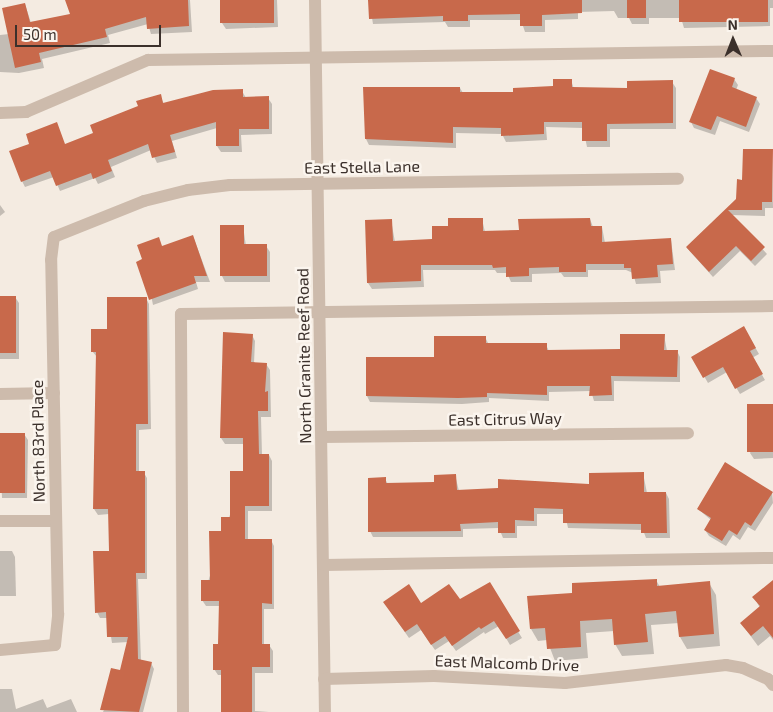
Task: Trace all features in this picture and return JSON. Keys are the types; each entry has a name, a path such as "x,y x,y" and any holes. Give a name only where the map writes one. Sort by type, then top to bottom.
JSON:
{"street":[{"name":"North Granite Reef Road","path":"315,0 324,565 324,712"},
{"path":"0,113 26,112 148,60 316,56 773,51"},
{"name":"East Stella Lane","path":"54,237 144,201 188,190 230,185 678,179"},
{"name":"North 83rd Place","path":"0,650 55,645 58,614 51,260 54,237"},
{"path":"183,712 181,314 773,306"},
{"path":"0,394 54,393"},
{"name":"East Citrus Way","path":"322,437 688,433"},
{"path":"0,521 56,521"},
{"path":"324,565 773,558"},
{"name":"East Malcomb Drive","path":"324,679 434,676 564,683 726,665 743,668 768,679 773,685"}],"building":[{"path":"65,0 188,0 189,26 147,29 146,17 105,29 107,37 39,53 41,62 15,68 2,8 25,3 30,22 70,14"},
{"path":"220,0 274,0 274,23 220,23"},
{"path":"368,0 582,0 582,13 542,15 542,26 520,26 520,14 468,15 468,21 443,21 443,16 369,19"},
{"path":"627,0 646,0 646,18 627,18"},
{"path":"679,0 768,0 768,22 679,22"},
{"path":"710,69 735,78 732,87 757,97 746,127 717,116 711,130 689,122"},
{"path":"553,79 572,79 572,87 627,88 627,81 673,80 673,123 607,124 607,141 582,141 582,122 544,122 544,134 501,136 501,128 453,127 453,143 365,139 363,87 460,87 460,92 513,92 513,88 553,86"},
{"path":"243,89 243,97 269,96 269,129 239,129 239,146 216,146 216,122 170,135 175,152 152,158 148,144 108,160 112,171 93,179 91,173 56,186 50,171 21,182 9,151 29,144 26,134 57,122 65,144 93,133 90,125 138,106 136,101 161,94 163,103 213,90"},
{"path":"743,149 773,149 772,202 762,202 762,210 728,210 765,247 751,261 736,246 709,272 686,247 736,199 737,179 742,180"},
{"path":"448,218 483,218 483,231 519,230 518,219 590,218 591,226 602,226 602,242 671,238 673,264 657,265 658,277 632,279 631,268 624,268 624,264 586,264 586,272 559,272 559,267 529,268 529,276 506,277 506,267 493,268 492,265 421,265 421,281 367,283 365,220 392,219 393,241 432,239 432,226 448,226"},
{"path":"220,225 244,225 244,244 267,244 267,276 220,276"},
{"path":"193,235 207,276 194,276 196,283 149,300 136,262 142,259 137,245 159,237 162,246"},
{"path":"0,296 16,296 16,353 0,353"},
{"path":"107,297 147,297 148,424 136,424 136,471 145,471 145,573 136,573 138,659 152,662 139,712 100,710 111,668 120,670 128,637 107,637 106,612 95,613 93,551 109,551 108,509 93,509 96,352 91,352 91,329 107,329"},
{"path":"744,326 756,348 750,351 763,374 735,389 723,367 703,378 691,357"},
{"path":"223,332 253,334 251,362 267,363 265,392 268,391 268,411 258,411 259,454 269,454 269,506 245,506 245,539 272,539 272,604 262,603 262,644 270,644 270,667 252,667 252,712 221,712 221,670 213,670 213,644 218,644 219,601 201,601 201,580 210,580 209,531 221,531 221,517 230,517 230,471 243,471 243,438 220,438"},
{"path":"620,334 665,334 664,350 678,350 677,377 611,376 612,395 589,396 590,386 547,386 547,395 487,393 487,397 458,398 366,396 366,357 434,357 434,336 486,336 486,343 547,343 547,350 620,349"},
{"path":"747,404 773,404 773,452 747,452"},
{"path":"0,433 25,433 25,493 0,493"},
{"path":"725,462 773,492 751,526 745,522 737,535 729,530 722,541 704,530 711,518 697,509"},
{"path":"644,472 644,492 666,492 667,533 641,533 641,524 563,523 563,509 534,508 534,521 515,520 515,533 498,533 498,522 460,524 461,531 368,532 368,478 386,477 386,483 434,482 434,475 456,474 457,490 498,488 498,479 589,484 589,473"},
{"path":"657,579 657,586 710,581 714,634 679,637 676,611 645,614 648,642 614,645 612,619 580,621 581,647 547,649 545,628 530,629 527,596 572,593 572,583"},
{"path":"773,580 773,638 763,626 751,636 740,623 760,606 752,597"},
{"path":"490,582 520,631 506,639 494,621 481,629 479,627 452,646 445,636 431,645 417,624 405,632 383,602 409,584 421,603 449,584 460,599"}]}
